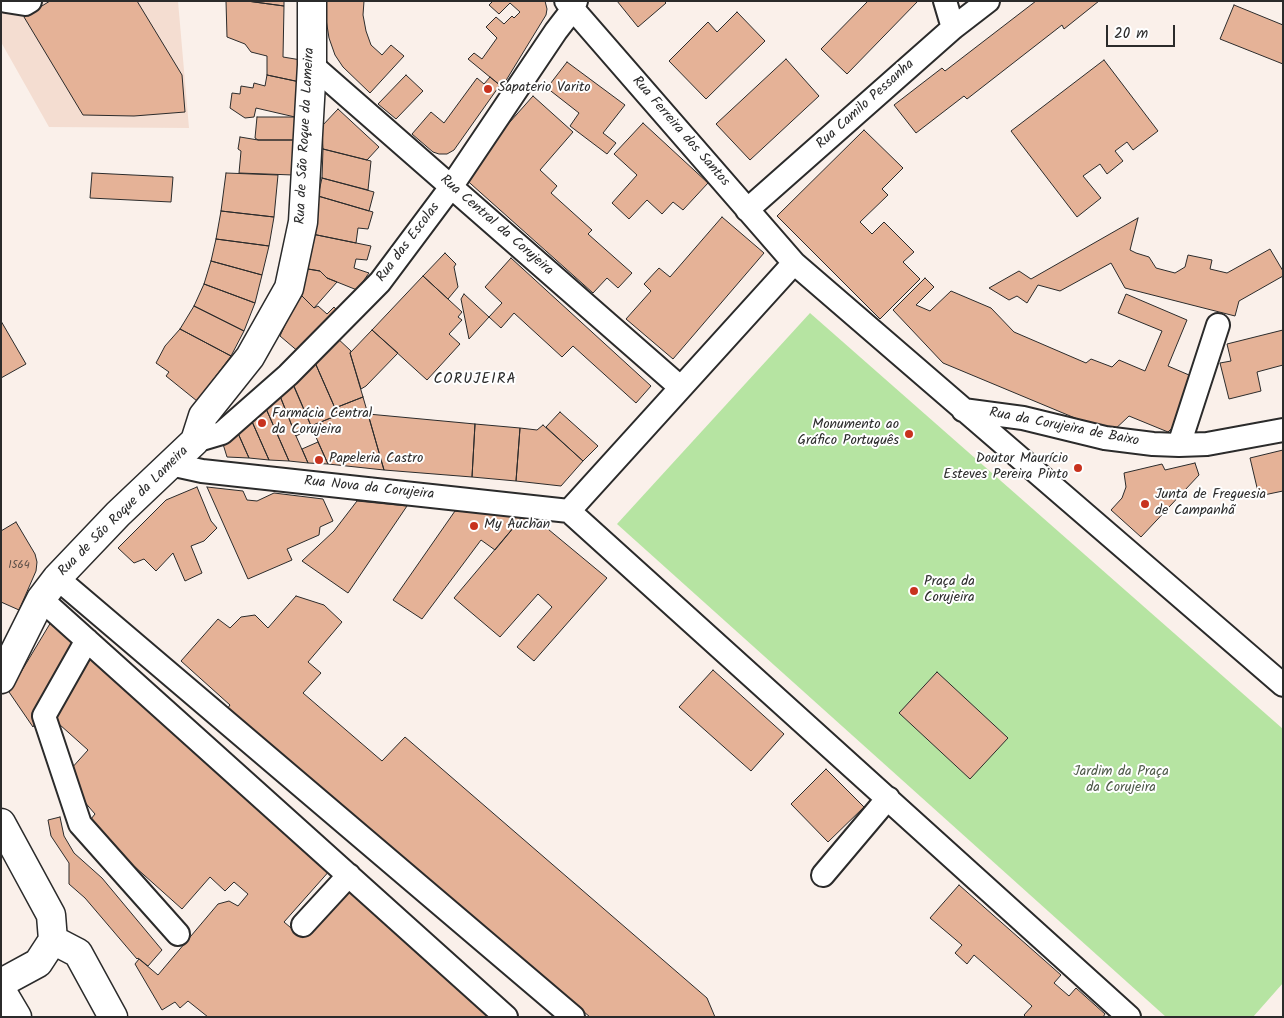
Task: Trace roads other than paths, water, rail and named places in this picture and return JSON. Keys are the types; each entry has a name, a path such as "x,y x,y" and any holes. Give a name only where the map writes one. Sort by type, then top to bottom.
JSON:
{"main road":[{"name":"Rua de São Roque da Lameira","path":"1,679 49,589 118,514 195,440 204,416 250,357 289,288 303,222 312,65 312,1"},
{"path":"1,824 51,915 53,940 38,963 1,982"},
{"path":"53,940 78,953 113,1017"},
{"path":"1,990 17,1017"}],"street":[{"path":"6,1 25,4 30,1"},
{"path":"945,1 953,28"},
{"name":"Rua Camilo Pessanha","path":"747,210 953,28 988,1"},
{"name":"Rua das Escolas","path":"195,440 222,433 288,375 380,282 452,187 556,31 571,4"},
{"name":"Rua Ferreira dos Santos","path":"571,4 794,263"},
{"name":"Rua Central da Corujeira","path":"312,65 680,387"},
{"path":"1129,1017 569,511 794,263 1283,685"},
{"path":"1179,445 1218,325"},
{"name":"Rua da Corujeira de Baixo","path":"964,410 1023,418 1105,438 1130,442 1179,445 1207,444 1283,430"},
{"name":"Rua Nova da Corujeira","path":"170,464 202,471 569,511"},
{"path":"49,589 87,640 506,1017"},
{"path":"49,589 573,1017"},
{"path":"87,640 44,716 80,824 178,934"},
{"path":"823,875 888,798"},
{"path":"303,925 349,875"}],"place":[{"name":"Sapaterio Varito","path":"488,89"},
{"name":"Farmácia Central da Corujeira","path":"262,423"},
{"name":"Monumento ao Gráfico Português","path":"909,434"},
{"name":"Papeleria Castro","path":"319,460"},
{"name":"Doutor Maurício Esteves Pereira Pinto","path":"1078,468"},
{"name":"Junta de Freguesia de Campanhã","path":"1145,504"},
{"name":"My Auchan","path":"474,526"},
{"name":"Praça da Corujeira","path":"914,591"}],"district":[{"name":"CORUJEIRA","path":"475,380"}],"park label":[{"name":"Jardim da Praça da Corujeira","path":"1121,782"}]}
